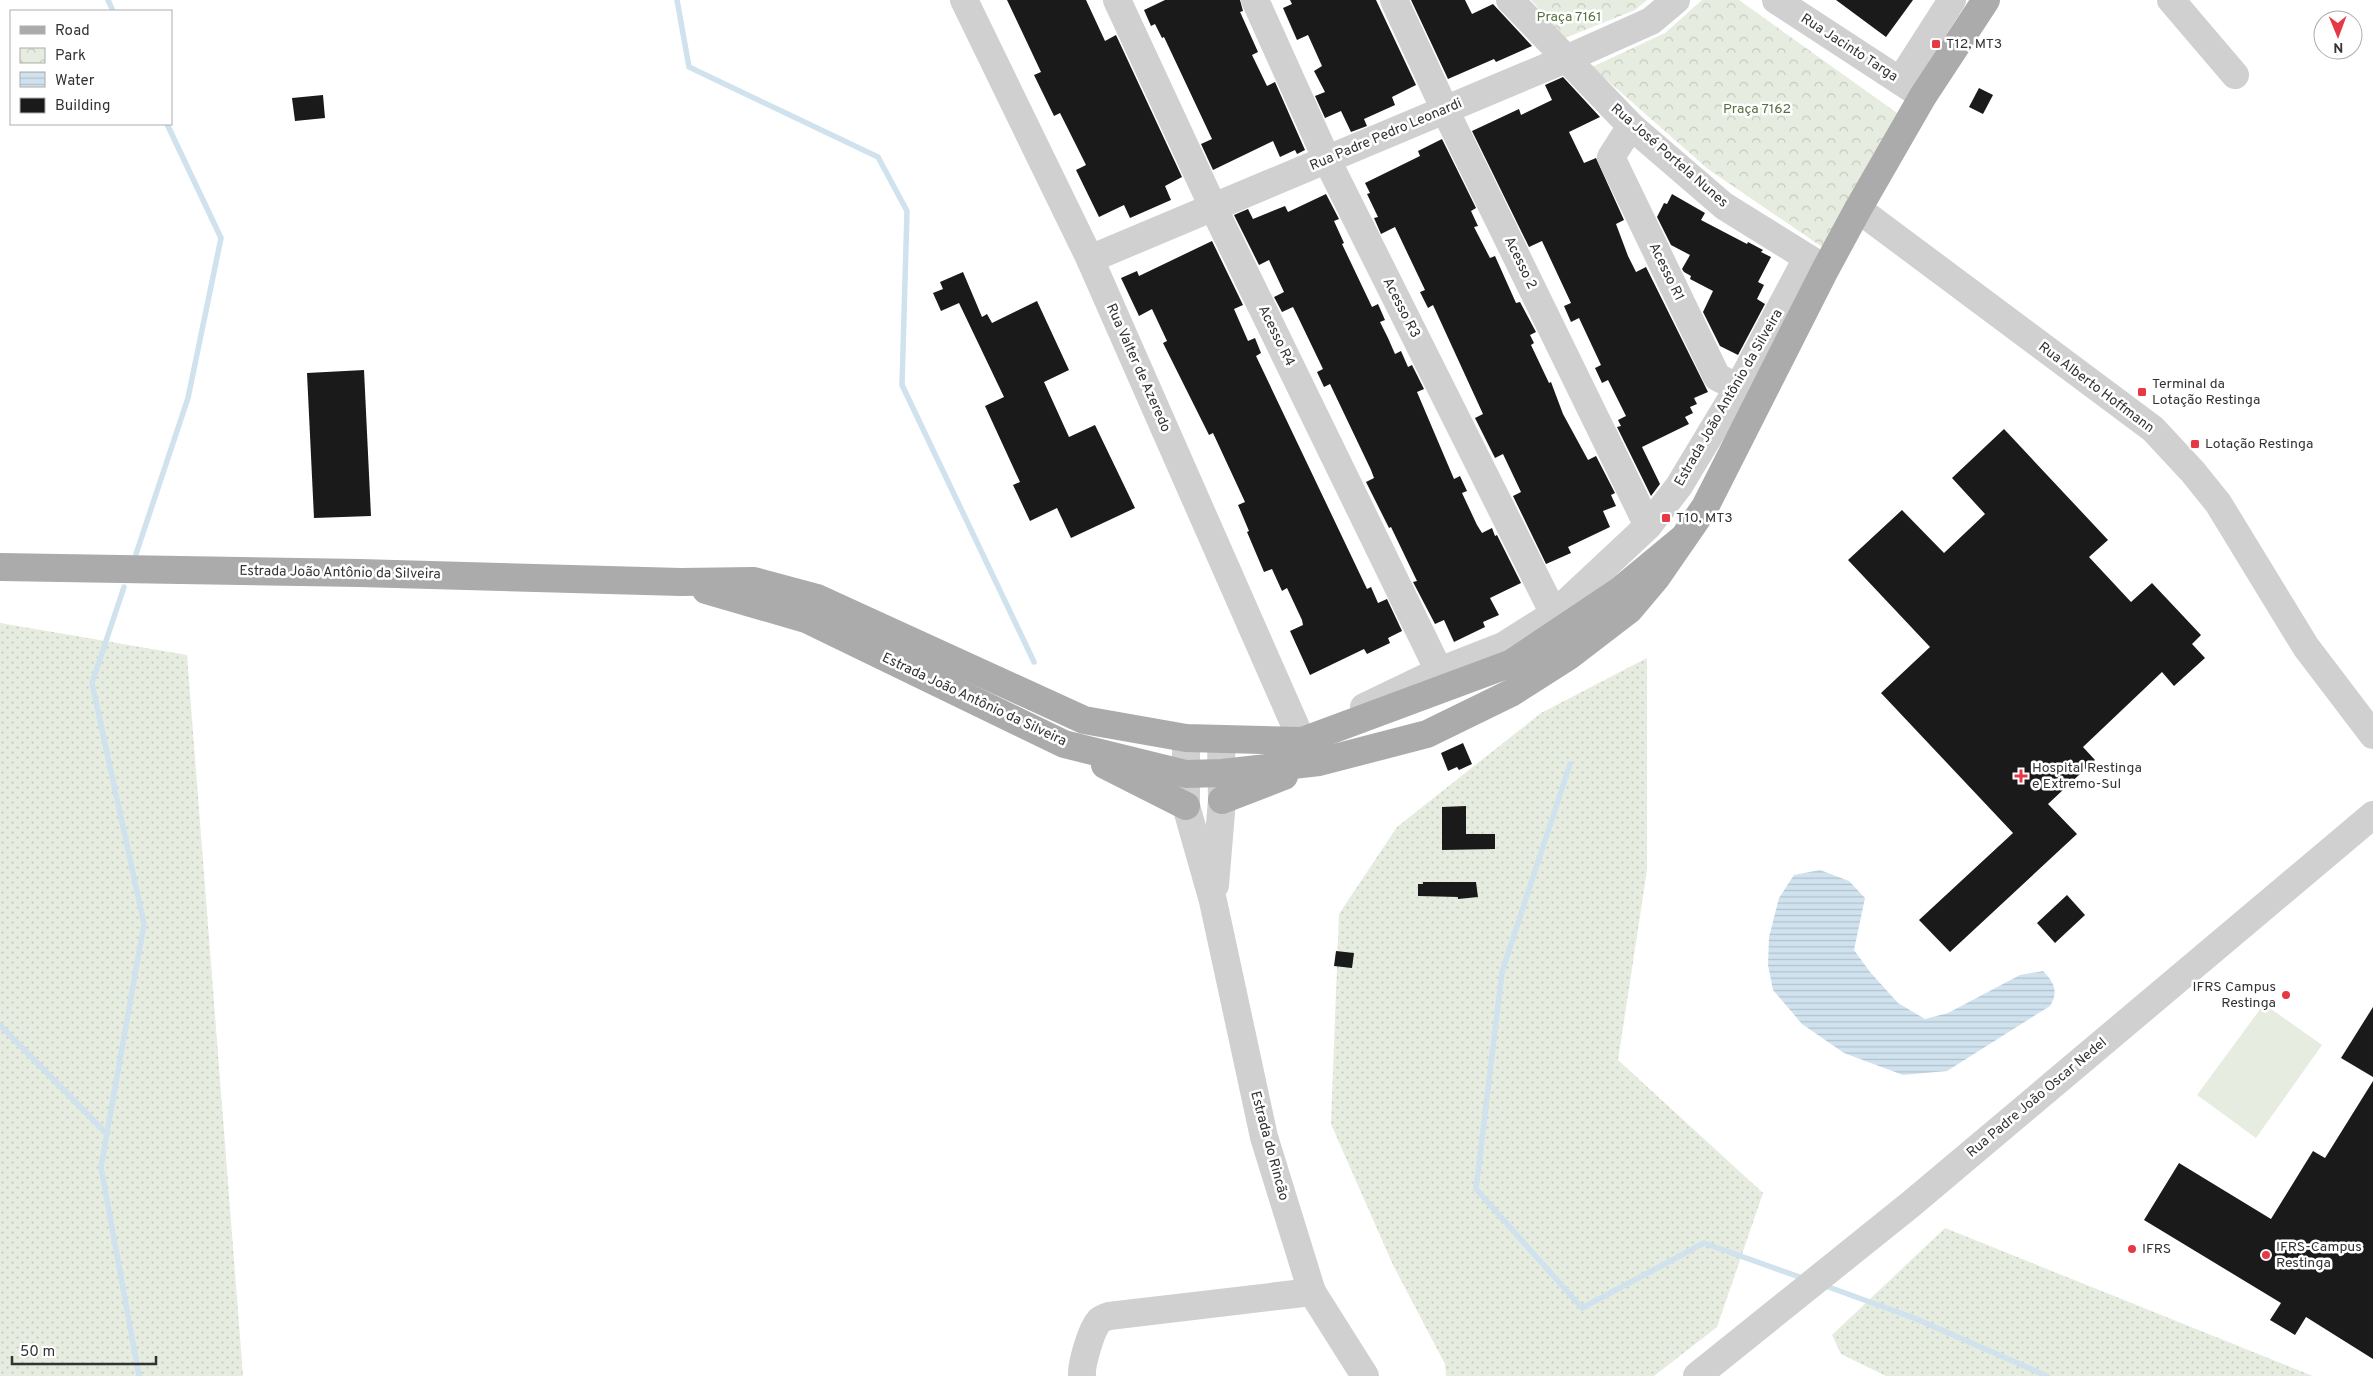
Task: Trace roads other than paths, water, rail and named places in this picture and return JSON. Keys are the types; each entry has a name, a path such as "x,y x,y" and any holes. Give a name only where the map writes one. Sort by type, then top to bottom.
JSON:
{"main road":[{"name":"Estrada João Antônio da Silveira","path":"0,567 350,572 681,582 754,581 817,598 1084,720 1186,738 1312,747 1427,734 1511,693 1569,656 1629,610 1656,578 1705,506 1749,393 1816,264 1858,209 1923,96 1986,0"},
{"name":"Estrada João Antônio da Silveira","path":"681,582 806,619 1064,744 1186,774 1222,774 1312,747 1508,654 1618,592 1682,539"},
{"path":"1064,744 1186,806"},
{"path":"1222,800 1312,747"}],"street":[{"name":"Rua Valter de Azeredo","path":"964,0 1090,260 1312,747"},
{"name":"Acesso R4","path":"1117,0 1213,207 1439,671"},
{"name":"Acesso R3","path":"1255,0 1327,160 1554,614"},
{"name":"Acesso 2","path":"1394,0 1445,110 1648,526"},
{"name":"Rua José Portela Nunes","path":"1510,0 1631,126 1724,206 1816,264"},
{"name":"Rua Padre Pedro Leonardi","path":"1090,260 1566,59 1651,21 1676,0"},
{"name":"Rua Jacinto Targa","path":"1776,0 1923,96"},
{"path":"1900,81 1952,0"},
{"path":"2171,0 2234,75"},
{"name":"Acesso R1","path":"1631,126 1611,157 1717,377 1749,393"},
{"name":"Rua Alberto Hoffmann","path":"1858,209 2153,429 2193,472 2218,503 2306,647 2373,735"},
{"name":"Estrada João Antônio da Silveira","path":"1312,747 1360,709 1439,671 1508,654 1554,614 1648,526 1749,393"},
{"path":"1679,486 1705,506"},
{"name":"Estrada do Rincão","path":"1186,738 1186,806 1213,901 1264,1137 1312,1292 1365,1376"},
{"name":"Estrada do Rincão","path":"1213,901 1222,800 1221,740"},
{"name":"Rua Padre João Oscar Nedel","path":"1711,1371 2373,815"},
{"path":"1082,1376 1086,1353 1094,1330 1099,1321 1109,1316 1312,1292"}],"water":[{"path":"1820,870 1849,881 1865,898 1854,950 1870,972 1898,1003 1925,1019 1948,1013 2020,975 2043,971 2054,987 2053,1001 2050,1006 1947,1071 1903,1075 1844,1053 1802,1024 1773,990 1768,965 1769,937 1779,898 1794,875"}],"waterway":[{"path":"108,0 113,10"},
{"path":"677,0 689,67 878,157 907,211 902,385 1034,662"},
{"path":"136,554 188,398 221,238 167,125"},
{"path":"124,587 92,683 144,924 101,1167 139,1376"},
{"path":"1570,764 1502,972 1476,1189 1582,1308 1704,1243 1805,1279"},
{"path":"0,1025 107,1134"},
{"path":"1823,1285 1914,1318 2047,1376"}],"place":[{"name":"T12, MT3","path":"1936,44"},
{"name":"Terminal da Lotação Restinga","path":"2142,392"},
{"name":"Lotação Restinga","path":"2195,444"},
{"name":"T10, MT3","path":"1666,518"},
{"name":"Hospital Restinga e Extremo-Sul","path":"2021,776"},
{"name":"IFRS Campus Restinga","path":"2286,995"},
{"name":"IFRS","path":"2132,1249"},
{"name":"IFRS-Campus Restinga","path":"2266,1255"}],"park label":[{"name":"Praça 7161","path":"1569,17"},
{"name":"Praça 7162","path":"1757,109"}]}
